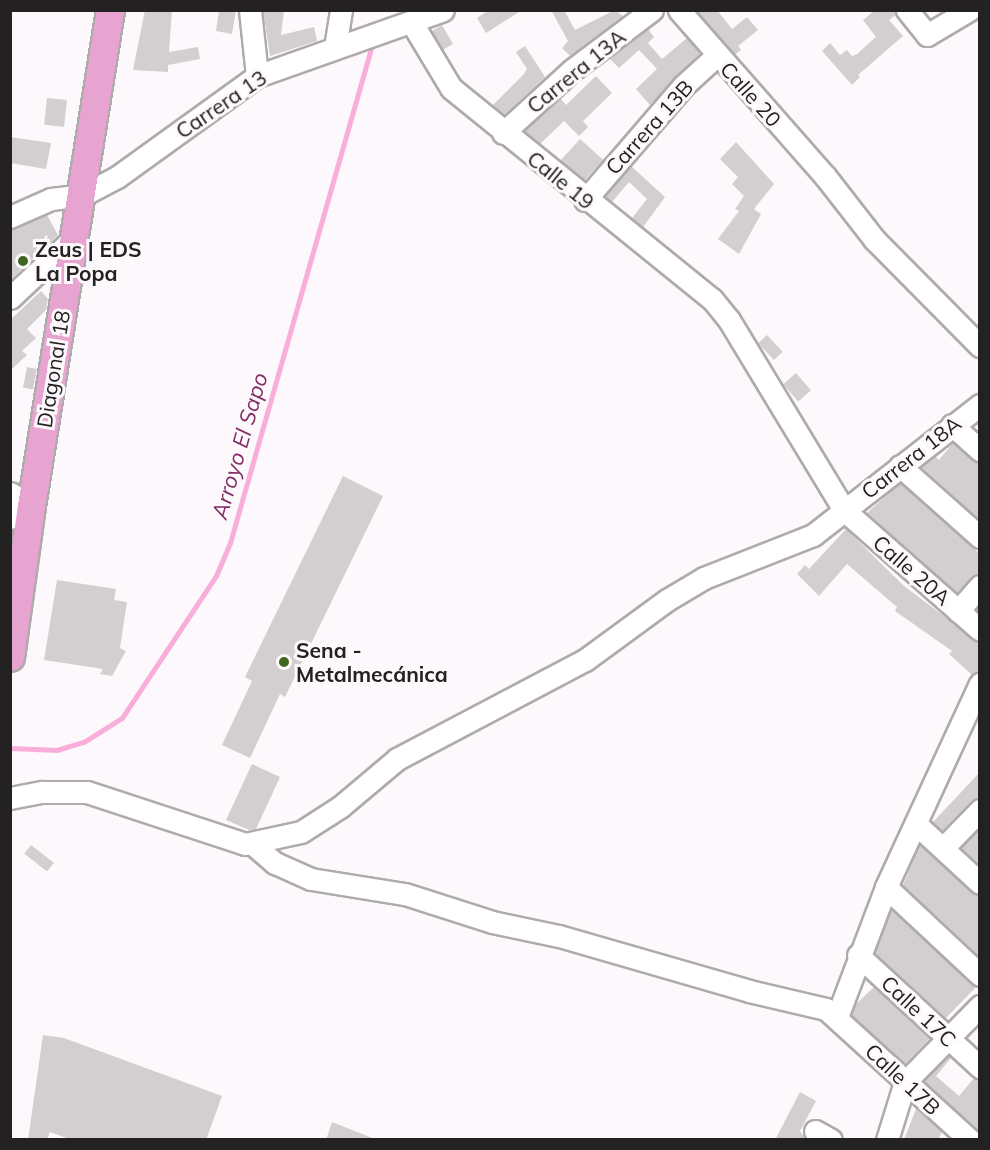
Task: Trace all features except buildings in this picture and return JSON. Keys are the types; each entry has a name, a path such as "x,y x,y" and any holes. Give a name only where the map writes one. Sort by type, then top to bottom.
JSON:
{"main road":[{"name":"Diagonal 18","path":"10,657 17,506 83,195 110,10"}],"street":[{"path":"250,10 256,76"},
{"path":"335,48 341,10"},
{"name":"Carrera 13","path":"10,217 51,199 83,195 117,177 256,76 412,23 443,10"},
{"name":"Carrera 13A","path":"503,133 572,70 652,10"},
{"name":"Calle 20","path":"680,10 716,56 825,176 873,239 980,346"},
{"path":"907,10 927,35 969,10"},
{"name":"Calle 19","path":"412,23 451,88 585,200 694,281 729,320 844,510"},
{"name":"Carrera 13B","path":"585,200 683,86 716,56"},
{"path":"10,298 75,237"},
{"name":"Carrera 18A","path":"254,845 301,832 340,807 397,759 585,660 667,600 704,578 813,535 980,405"},
{"path":"952,425 980,450"},
{"path":"900,466 980,537"},
{"name":"Calle 20A","path":"844,510 980,630"},
{"path":"958,611 980,586"},
{"path":"10,798 42,792 87,792 230,841 254,845 275,863 311,879 405,894 492,922 558,936 749,991 826,1009 837,1017 885,887 978,689"},
{"path":"943,848 980,810"},
{"path":"916,824 980,883"},
{"path":"885,887 980,975"},
{"name":"Calle 17C","path":"858,955 980,1066"},
{"path":"887,1140 905,1082 980,1006"},
{"name":"Calle 17B","path":"837,1017 970,1140"}],"waterway":[{"name":"Arroyo El Sapo","path":"10,748 57,750 84,742 122,718 216,576 230,543 372,45"}],"place":[{"name":"Zeus | EDS La Popa","path":"23,261"},
{"name":"Sena - Metalmecánica","path":"284,662"}]}
